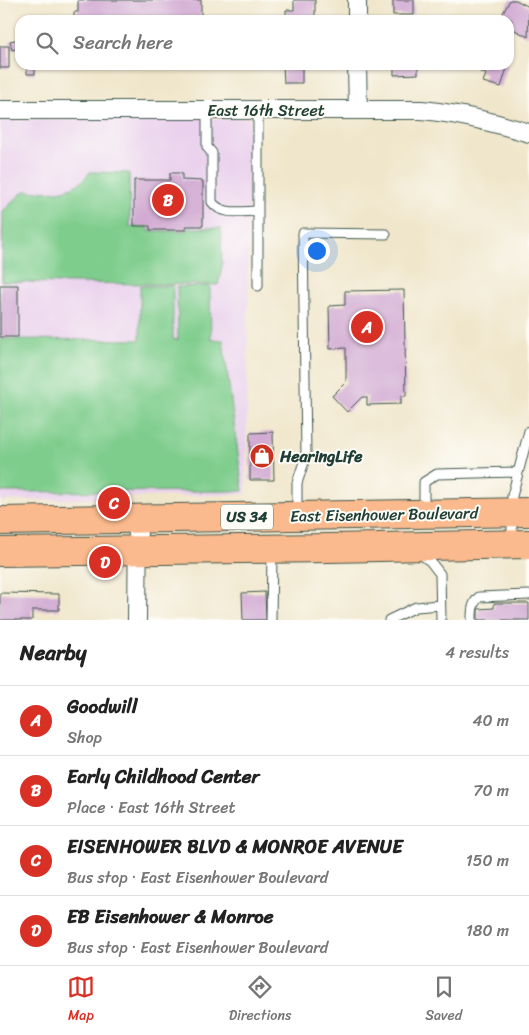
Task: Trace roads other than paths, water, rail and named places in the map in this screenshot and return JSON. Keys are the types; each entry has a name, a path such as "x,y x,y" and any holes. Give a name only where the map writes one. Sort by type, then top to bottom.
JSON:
{"highway":[{"name":"East Eisenhower Boulevard","path":"0,521 521,512"},
{"name":"East Eisenhower Boulevard","path":"0,552 520,544"}],"street":[{"path":"357,0 357,15"},
{"path":"357,70 358,110"},
{"name":"East 16th Street","path":"0,110 421,110 448,112 474,117 529,131"},
{"path":"138,518 138,620"}],"lane":[{"path":"207,110 207,147 212,153 212,202 216,208 224,211 258,211"},
{"path":"258,110 258,286"},
{"path":"297,516 297,483 306,456 304,233 386,234"},
{"path":"520,544 521,512 512,496 529,431"},
{"path":"424,514 424,482 437,474 518,472"},
{"path":"411,546 430,560 440,574 441,620"},
{"path":"271,620 272,549"},
{"path":"472,620 472,608 474,602 479,597 529,595"},
{"path":"389,620 416,607 440,605"}],"place":[{"name":"Early Childhood Center","path":"168,200"},
{"name":"Goodwill","path":"367,327"},
{"name":"HearingLife","path":"262,456"},
{"name":"EISENHOWER BLVD & MONROE AVENUE","path":"114,503"},
{"name":"EB Eisenhower & Monroe","path":"105,562"}]}
